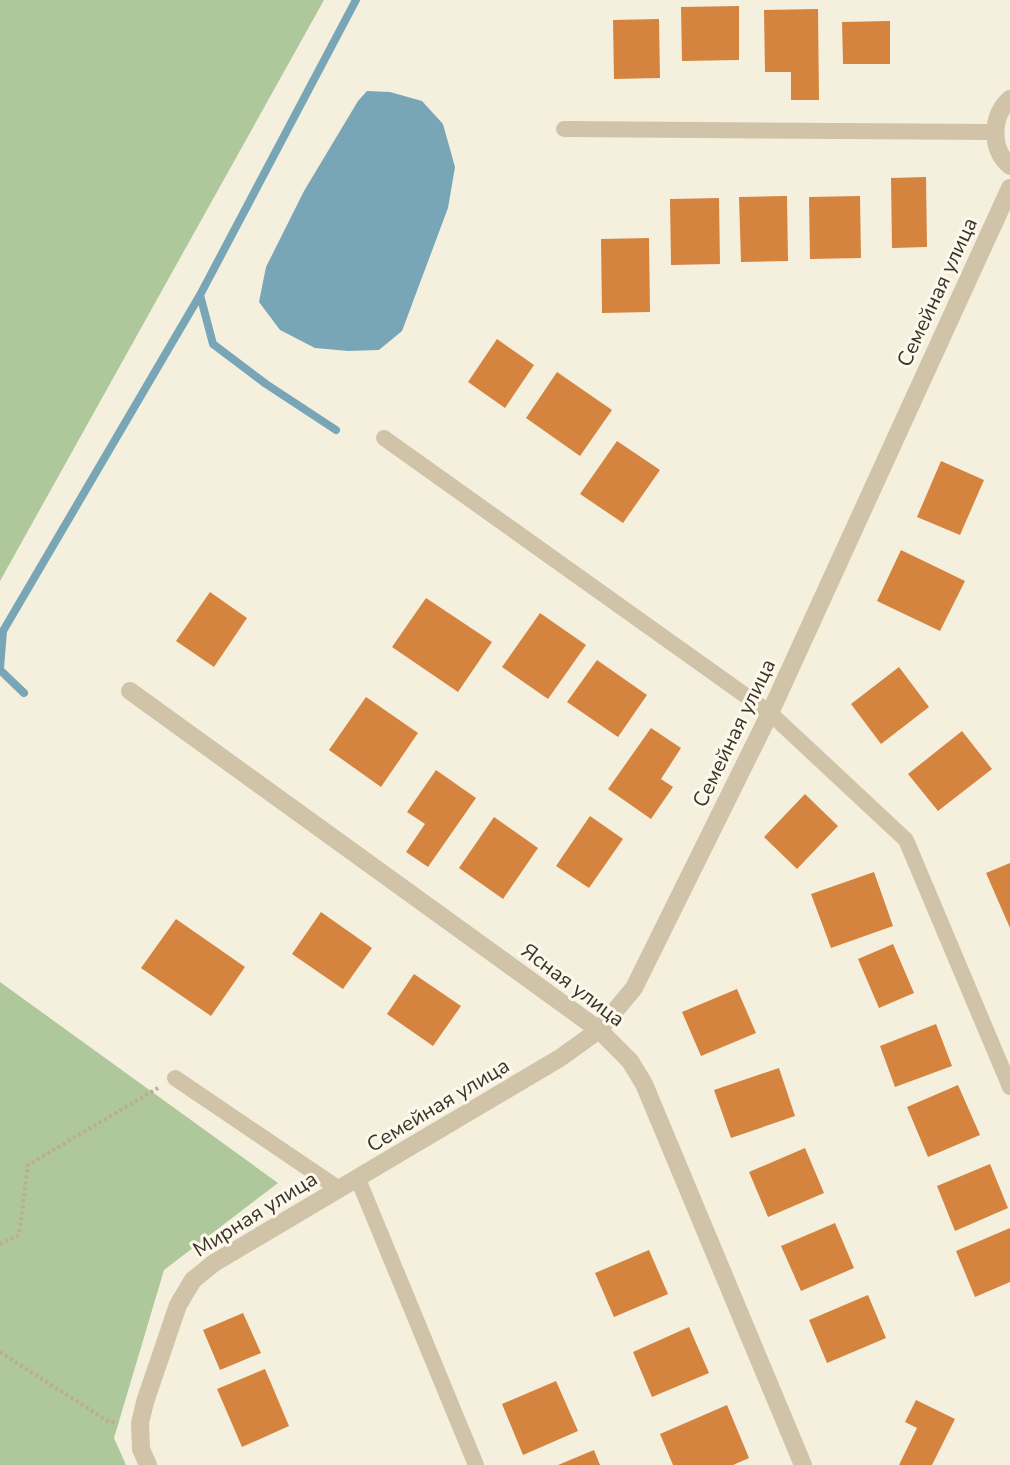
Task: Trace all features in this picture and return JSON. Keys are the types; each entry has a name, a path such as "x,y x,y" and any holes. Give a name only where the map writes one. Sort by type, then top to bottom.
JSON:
{"street":[{"path":"1010,99 1004,104 994,132 998,148 1005,162 1010,166"},
{"name":"Семейная улица","path":"358,1179 560,1058 599,1030 634,988 770,713 1010,188"},
{"name":"Ясная улица","path":"130,691 599,1030 630,1060 644,1084 803,1465"},
{"name":"Мирная улица","path":"148,1465 141,1449 140,1423 145,1402 178,1305 193,1280 214,1263 358,1179"}],"lane":[{"path":"564,129 994,132"},
{"path":"384,438 770,713 906,840 1010,1087"},
{"path":"175,1078 339,1189"},
{"path":"358,1179 476,1465"}],"path":[{"path":"0,1244 19,1235 28,1166 175,1078"},
{"path":"0,1352 109,1422 140,1423"}],"green space":[{"path":"0,0 324,0 0,581"},
{"path":"0,982 278,1183 164,1270 114,1438 126,1465 0,1465"}],"water":[{"path":"367,91 390,92 422,101 443,124 455,167 448,208 402,331 379,350 348,351 315,348 280,330 259,302 266,267 304,191 358,101"}],"building":[{"path":"739,6 739,60 682,61 681,7"},
{"path":"818,9 819,100 791,100 791,72 765,72 764,10"},
{"path":"659,19 660,78 614,79 613,20"},
{"path":"890,21 890,64 843,64 842,22"},
{"path":"926,177 927,247 892,248 891,178"},
{"path":"787,196 788,261 741,262 739,197"},
{"path":"860,196 861,258 810,259 809,197"},
{"path":"719,198 720,264 671,265 670,199"},
{"path":"649,238 650,312 602,313 601,239"},
{"path":"497,339 534,365 505,408 468,382"},
{"path":"557,372 612,410 580,456 526,418"},
{"path":"617,441 660,470 623,523 580,494"},
{"path":"941,461 984,480 960,535 917,517"},
{"path":"901,550 965,581 940,631 877,601"},
{"path":"210,592 247,618 214,667 176,641"},
{"path":"426,598 492,642 458,692 392,647"},
{"path":"540,613 586,645 548,699 502,667"},
{"path":"597,660 647,695 618,737 567,702"},
{"path":"899,667 929,707 881,744 851,704"},
{"path":"366,697 418,733 381,787 329,750"},
{"path":"651,728 681,748 661,779 673,787 651,819 608,789"},
{"path":"962,731 992,769 938,811 908,774"},
{"path":"436,770 476,798 428,867 406,852 425,824 407,812"},
{"path":"805,794 838,826 797,869 764,837"},
{"path":"590,816 623,839 589,888 556,866"},
{"path":"494,817 538,848 503,899 459,868"},
{"path":"1010,863 1010,928 986,873"},
{"path":"874,872 893,926 831,948 811,894"},
{"path":"321,912 372,948 343,989 292,954"},
{"path":"176,919 245,967 211,1016 141,968"},
{"path":"893,944 914,993 879,1008 858,959"},
{"path":"414,974 461,1006 433,1046 387,1014"},
{"path":"737,989 756,1033 701,1056 682,1012"},
{"path":"936,1024 952,1066 895,1087 880,1046"},
{"path":"779,1068 795,1116 731,1138 714,1090"},
{"path":"958,1085 980,1135 928,1157 907,1107"},
{"path":"805,1148 824,1193 768,1217 749,1172"},
{"path":"990,1164 1008,1208 955,1231 937,1186"},
{"path":"835,1223 854,1268 801,1291 781,1246"},
{"path":"1010,1228 1010,1282 975,1297 956,1251"},
{"path":"649,1250 668,1294 614,1317 595,1273"},
{"path":"868,1295 886,1338 827,1363 809,1320"},
{"path":"243,1313 261,1353 220,1370 203,1330"},
{"path":"689,1327 709,1373 652,1397 633,1352"},
{"path":"265,1369 289,1426 242,1447 217,1389"},
{"path":"556,1381 578,1431 523,1455 502,1404"},
{"path":"916,1400 955,1419 932,1465 899,1465 917,1428 905,1422"},
{"path":"727,1405 749,1458 733,1465 673,1465 660,1434"},
{"path":"594,1450 600,1465 558,1465"}],"waterway":[{"path":"0,668 3,631 200,295 356,0"},
{"path":"200,295 213,344 266,384 336,430"},
{"path":"0,670 24,693"}]}
